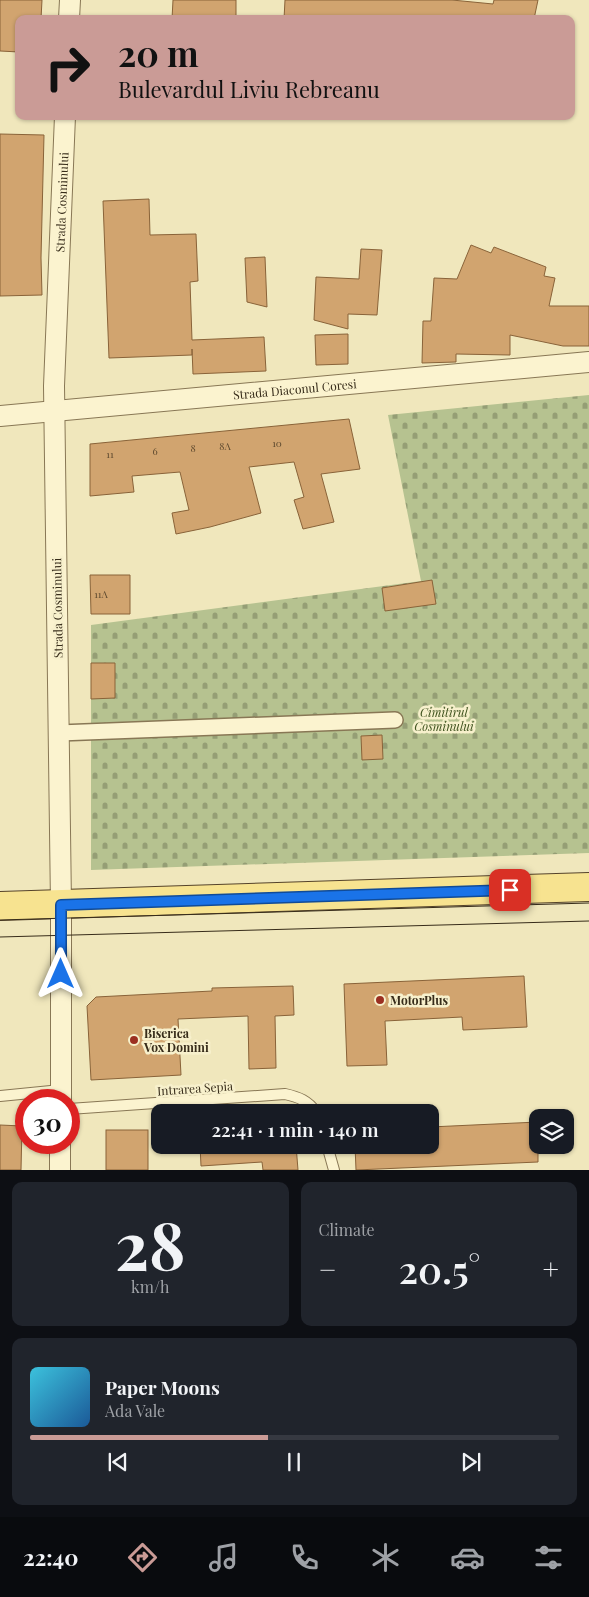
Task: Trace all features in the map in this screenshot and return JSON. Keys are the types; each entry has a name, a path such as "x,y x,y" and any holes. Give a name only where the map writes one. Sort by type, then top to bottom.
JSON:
{"main road":[{"path":"0,906 589,887"}],"street":[{"path":"69,15 70,0"},
{"name":"Strada Cosminului","path":"61,1089 61,905 54,412 65,120"},
{"name":"Strada Diaconul Coresi","path":"0,416 589,362"},
{"path":"59,733 395,720"},
{"path":"60,1154 60,1170"}],"lane":[{"name":"Intrarea Sepia","path":"80,1108 285,1094 299,1097 310,1104"},
{"path":"0,1096 15,1096"},
{"path":"330,1154 334,1170"}],"green space":[{"name":"Cimitirul Cosminului","path":"589,395 589,853 91,870 91,625 421,581 388,415"}],"building":[{"path":"0,0 42,0 41,15 15,15 15,52 0,51"},
{"path":"173,0 236,0 236,15 172,15"},
{"path":"285,0 452,0 493,4 494,0 538,0 535,15 284,15"},
{"path":"0,134 44,135 42,295 0,296"},
{"path":"149,199 150,235 196,234 198,281 190,282 192,340 264,337 266,371 193,374 192,349 192,355 109,358 103,201"},
{"path":"471,245 491,253 494,247 546,267 544,276 555,278 549,306 589,306 589,346 563,346 510,335 510,355 456,354 456,362 422,363 423,321 431,321 434,278 457,279"},
{"path":"361,249 382,250 377,315 348,314 348,329 314,320 316,277 359,279"},
{"path":"265,257 267,307 247,302 245,258"},
{"path":"348,334 348,364 316,365 315,335"},
{"path":"349,419 360,469 321,474 334,522 303,529 294,500 304,497 294,462 249,467 261,513 176,534 172,513 189,510 180,472 132,476 134,492 90,496 90,444"},
{"path":"90,575 130,575 130,614 91,614"},
{"path":"432,580 436,604 385,611 382,588"},
{"path":"91,663 115,663 115,698 91,699"},
{"path":"382,735 383,759 362,760 361,736"},
{"path":"524,976 527,1027 463,1030 462,1017 385,1021 387,1065 347,1066 344,984"},
{"name":"Biserica Vox Domini","path":"293,986 294,1015 275,1016 276,1068 249,1069 248,1016 178,1019 181,1075 91,1080 87,1006 96,997 212,991 212,988"},
{"path":"529,1122 529,1154 538,1154 538,1162 356,1170 355,1154 439,1154 439,1127"},
{"path":"0,1125 15,1126 15,1154 21,1154 21,1170 0,1170"},
{"path":"106,1130 148,1130 148,1170 106,1170"},
{"path":"200,1154 297,1154 298,1170 263,1170 262,1162 201,1166"}],"tram line":[{"path":"0,920 589,903"},
{"path":"0,937 589,921"}],"place":[{"name":"MotorPlus","path":"380,1000"},
{"name":"Biserica Vox Domini","path":"134,1040"}],"route":[{"path":"61,974 61,905 510,890"}]}
